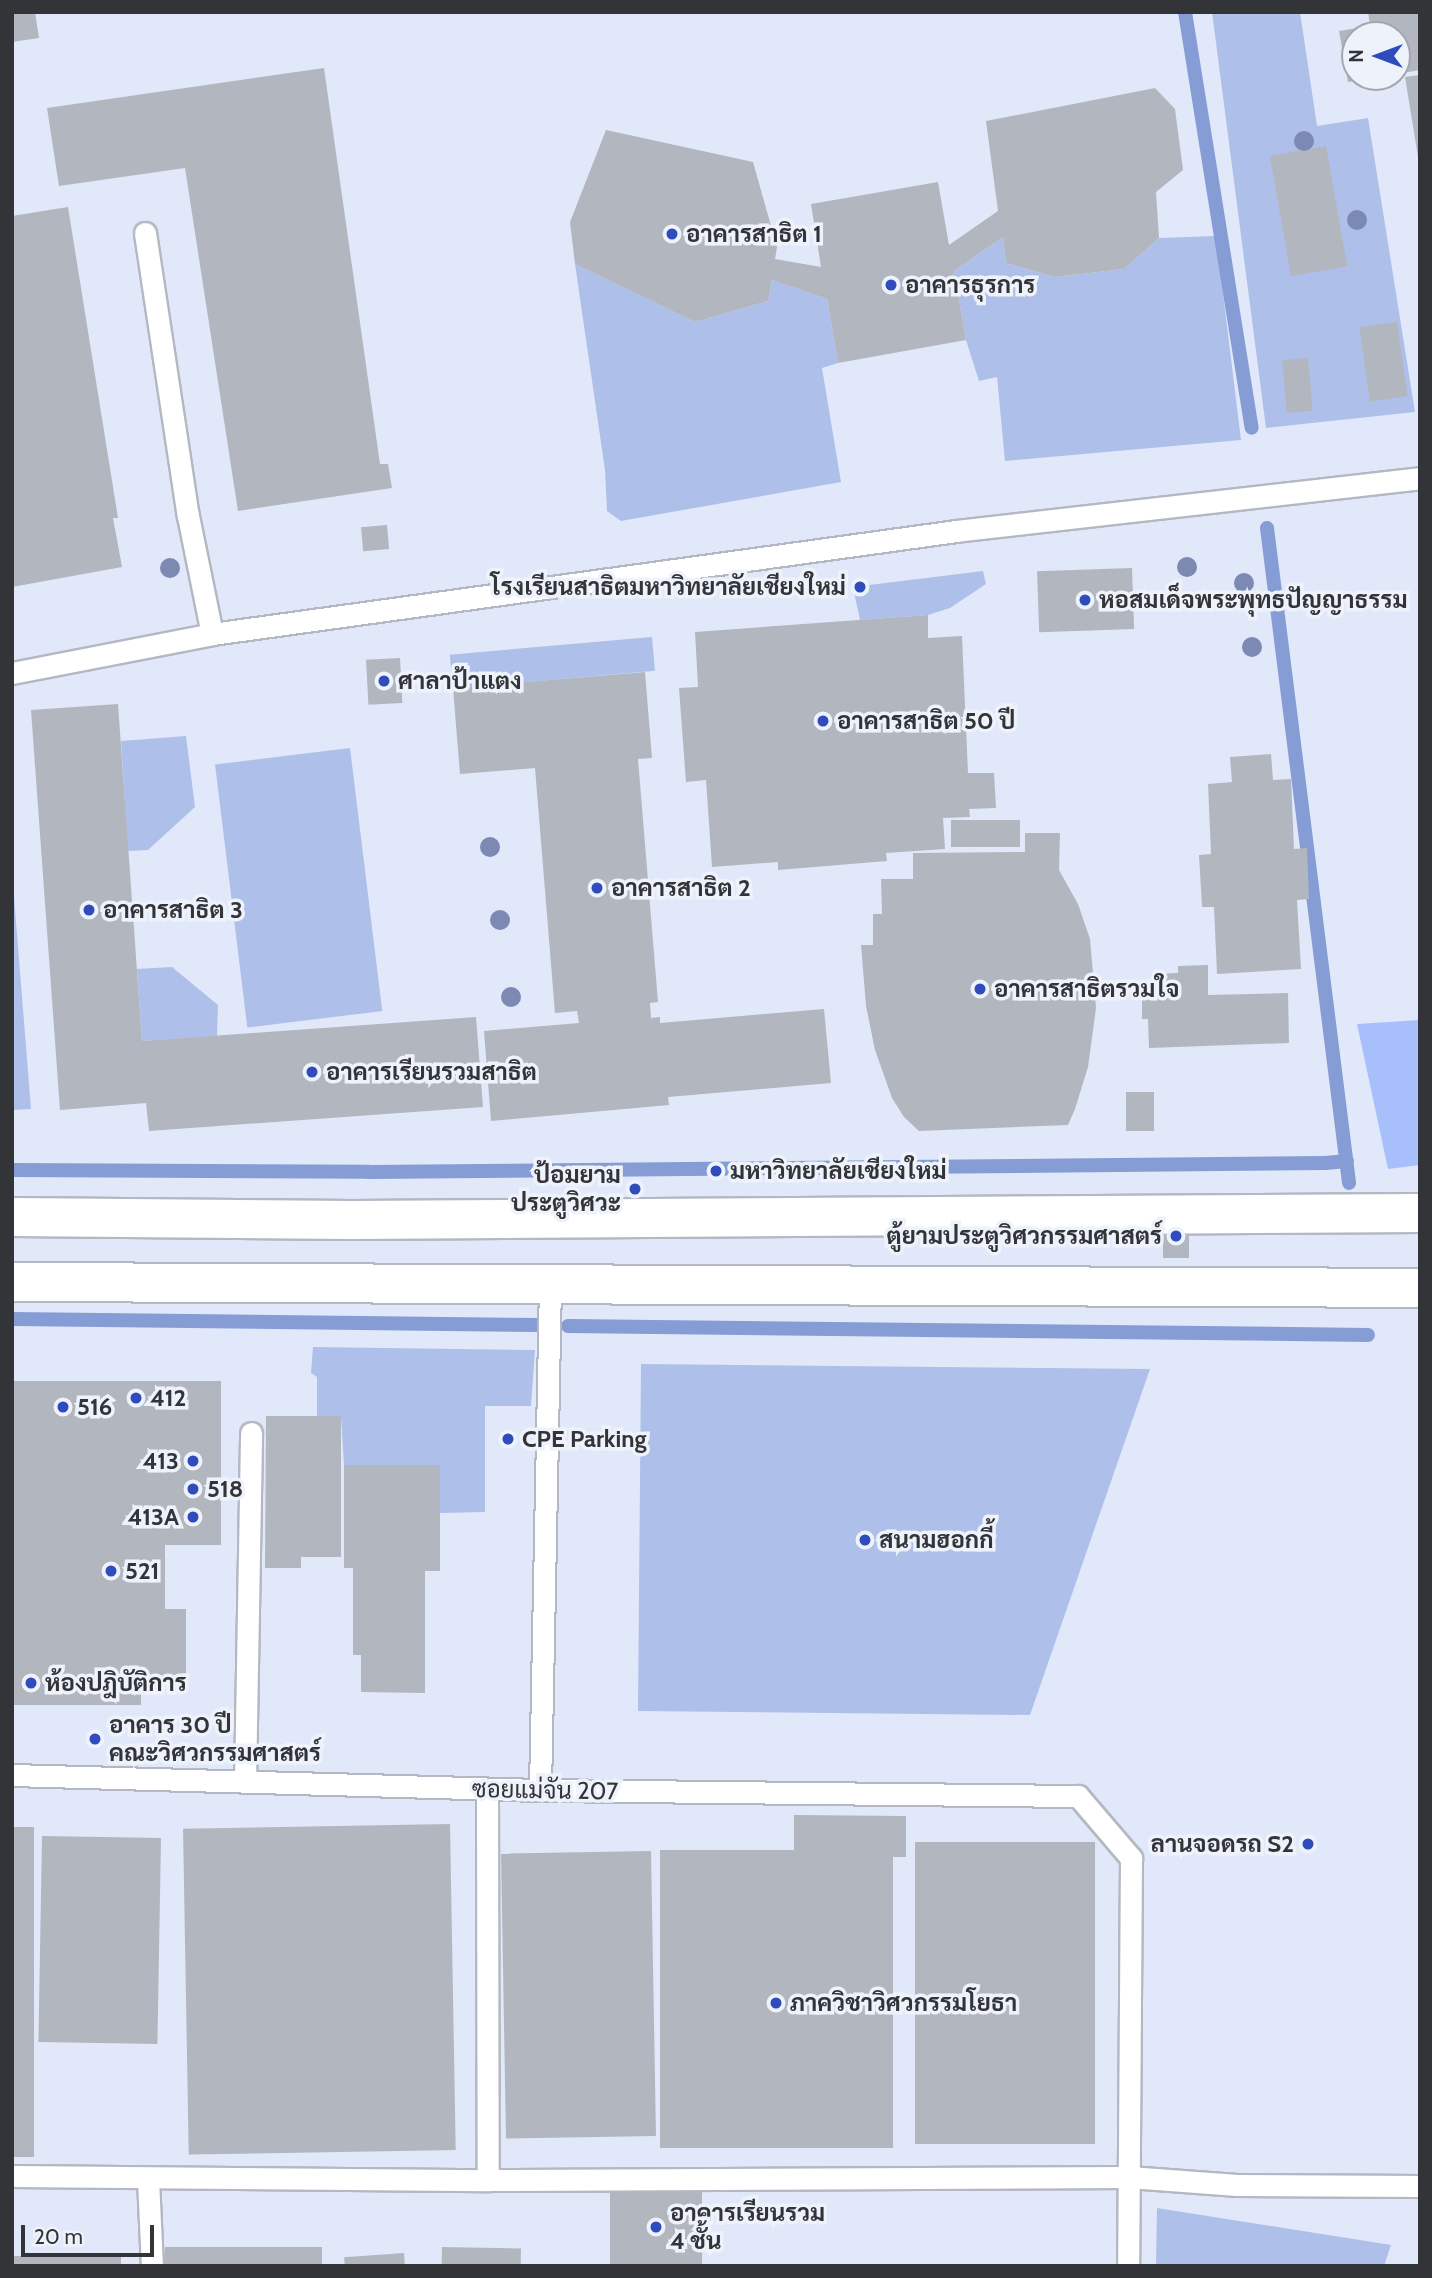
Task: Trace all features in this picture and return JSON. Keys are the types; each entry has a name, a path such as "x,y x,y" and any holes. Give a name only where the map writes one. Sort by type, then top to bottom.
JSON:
{"street":[{"path":"12,1216 365,1220 1420,1213"},
{"path":"12,1282 1420,1289"}],"lane":[{"path":"145,233 188,516 212,634"},
{"path":"12,674 212,634 996,527 1420,479"},
{"path":"540,1790 550,1285"},
{"path":"246,1782 251,1433"},
{"name":"ซอยแม่จัน 207","path":"12,1775 486,1789 1078,1797 1131,1858 1129,2177"},
{"path":"486,1789 488,2180"},
{"path":"12,2176 488,2180 1129,2177 1237,2185 1420,2186"},
{"path":"1128,2266 1129,2177"},
{"path":"148,2179 152,2266"}],"shaded area":[{"name":"มหาวิทยาลัยเชียงใหม่","path":"12,12 1420,12 1420,2266 12,2266"},
{"path":"1212,12 1300,12 1317,126 1368,118 1415,412 1266,428"},
{"path":"1216,236 1241,440 1005,461 997,377 979,381 966,340 954,271 1003,237 1006,263 1055,277 1124,269 1159,238"},
{"path":"575,264 695,322 768,301 772,280 827,299 838,363 822,368 841,482 621,521 607,511 605,470"},
{"path":"983,571 986,584 950,608 928,615 860,620 853,587"},
{"path":"652,637 655,671 453,689 450,655"},
{"path":"186,736 195,807 148,850 128,851 121,741"},
{"path":"350,748 382,1011 247,1028 215,765"},
{"path":"12,872 31,1109 12,1110"},
{"path":"172,967 218,1005 217,1036 142,1041 137,969"},
{"path":"1420,1020 1420,1165 1388,1169 1357,1024"},
{"path":"313,1347 535,1350 531,1406 485,1406 485,1512 440,1513 439,1465 344,1465 341,1416 317,1416 317,1377 311,1373"},
{"name":"สนามฮอกกี้","path":"641,1364 1150,1369 1030,1715 638,1711"},
{"path":"1157,2208 1391,2245 1384,2266 1156,2266"}],"building":[{"path":"12,12 35,12 39,38 12,42"},
{"path":"1368,12 1420,12 1420,70 1411,72 1411,21 1369,21"},
{"path":"324,68 380,464 388,464 392,488 238,511 185,168 59,186 47,108"},
{"path":"1420,75 1420,157 1407,91 1411,91 1411,76"},
{"path":"1155,88 1175,109 1183,170 1156,192 1159,238 1124,269 1055,277 1006,263 1003,237 954,271 966,340 838,363 827,299 772,280 768,301 695,322 575,264 570,222 606,130 753,162 777,247 775,259 821,267 811,204 938,182 949,245 998,211 986,121"},
{"path":"1326,146 1347,266 1291,276 1270,156"},
{"path":"68,207 118,518 113,518 122,567 12,587 12,216"},
{"path":"1397,322 1407,396 1370,402 1359,327"},
{"path":"1308,358 1313,411 1287,413 1282,360"},
{"path":"387,525 389,549 363,551 361,527"},
{"name":"หอสมเด็จพระพุทธปัญญาธรรม","path":"1132,568 1134,629 1039,632 1037,571"},
{"name":"อาคารสาธิต 50 ปี","path":"928,615 928,638 962,636 968,773 994,773 996,808 969,809 970,817 943,818 945,849 886,853 887,861 778,870 778,862 712,867 706,780 686,782 679,688 698,687 695,632"},
{"name":"ศาลาป้าแตง","path":"400,658 402,703 368,705 366,660"},
{"name":"อาคารสาธิต 2","path":"645,672 652,758 638,759 658,1002 650,1003 651,1018 660,1017 660,1023 824,1009 831,1083 668,1097 669,1105 491,1121 484,1031 579,1023 577,1011 555,1013 535,768 460,774 453,688"},
{"path":"118,704 142,1041 476,1017 483,1107 149,1131 146,1103 60,1110 31,710"},
{"path":"1271,754 1273,780 1291,779 1294,849 1307,848 1309,899 1297,900 1301,969 1217,974 1214,907 1202,907 1199,855 1211,854 1208,784 1232,782 1230,757"},
{"path":"951,820 1020,820 1020,847 951,847"},
{"name":"อาคารสาธิตรวมใจ","path":"1025,833 1060,833 1059,870 1078,904 1090,939 1096,1008 1088,1067 1075,1109 1068,1125 919,1131 904,1117 892,1098 875,1050 866,1006 861,945 873,945 873,914 882,914 881,879 913,879 913,853 1025,852"},
{"path":"1208,965 1208,995 1288,993 1289,1043 1149,1048 1148,1019 1142,1019 1142,997 1151,997 1151,974 1178,973 1178,966"},
{"path":"1126,1092 1154,1092 1154,1131 1126,1131"},
{"name":"ตู้ยามประตูวิศวกรรมศาสตร์","path":"1163,1228 1189,1228 1189,1258 1163,1258"},
{"path":"12,1381 221,1381 221,1545 165,1545 165,1609 186,1609 186,1679 141,1679 141,1705 12,1705"},
{"path":"266,1416 341,1416 341,1557 301,1557 301,1568 265,1568"},
{"path":"344,1465 440,1465 440,1571 425,1571 425,1693 361,1692 361,1655 353,1655 353,1568 344,1568"},
{"name":"ภาควิชาวิศวกรรมโยธา","path":"794,1815 906,1816 906,1857 893,1857 893,2148 660,2148 660,1850 794,1850"},
{"path":"450,1824 456,2150 189,2155 183,1829"},
{"path":"12,1827 34,1827 34,2157 12,2157"},
{"path":"42,1836 161,1838 157,2044 38,2042"},
{"path":"915,1842 1095,1842 1095,2144 915,2144"},
{"path":"651,1851 656,2136 506,2139 501,1854"},
{"name":"อาคารเรียนรวม 4 ชั้น","path":"610,2187 702,2187 702,2266 610,2266"},
{"path":"165,2247 322,2247 322,2266 165,2266"},
{"path":"442,2247 521,2248 521,2266 442,2266"},
{"path":"404,2253 405,2266 345,2266 344,2257"},
{"path":"12,2256 121,2256 121,2266 12,2266"}],"waterway":[{"path":"1185,12 1252,428"},
{"path":"1267,528 1349,1183"},
{"path":"12,1170 369,1172 1347,1161"},
{"path":"12,1319 540,1325"},
{"path":"568,1326 1368,1335"}],"place":[{"name":"อาคารสาธิต 1","path":"672,234"},
{"name":"อาคารธุรการ","path":"891,285"},
{"name":"โรงเรียนสาธิตมหาวิทยาลัยเชียงใหม่","path":"860,587"},
{"name":"หอสมเด็จพระพุทธปัญญาธรรม","path":"1085,600"},
{"name":"ศาลาป้าแตง","path":"384,681"},
{"name":"อาคารสาธิต 50 ปี","path":"823,721"},
{"name":"อาคารสาธิต 2","path":"597,888"},
{"name":"อาคารสาธิต 3","path":"89,910"},
{"name":"อาคารสาธิตรวมใจ","path":"980,989"},
{"name":"อาคารเรียนรวมสาธิต","path":"312,1072"},
{"name":"มหาวิทยาลัยเชียงใหม่","path":"716,1171"},
{"name":"ป้อมยาม ประตูวิศวะ","path":"635,1189"},
{"name":"ตู้ยามประตูวิศวกรรมศาสตร์","path":"1176,1236"},
{"name":"412","path":"136,1398"},
{"name":"516","path":"63,1407"},
{"name":"CPE Parking","path":"508,1439"},
{"name":"413","path":"193,1461"},
{"name":"518","path":"193,1489"},
{"name":"413A","path":"193,1517"},
{"name":"สนามฮอกกี้","path":"865,1540"},
{"name":"521","path":"111,1571"},
{"name":"ห้องปฎิบัติการ","path":"31,1683"},
{"name":"อาคาร 30 ปี คณะวิศวกรรมศาสตร์","path":"95,1739"},
{"name":"ลานจอดรถ S2","path":"1308,1844"},
{"name":"ภาควิชาวิศวกรรมโยธา","path":"776,2003"},
{"name":"อาคารเรียนรวม 4 ชั้น","path":"656,2227"}]}
